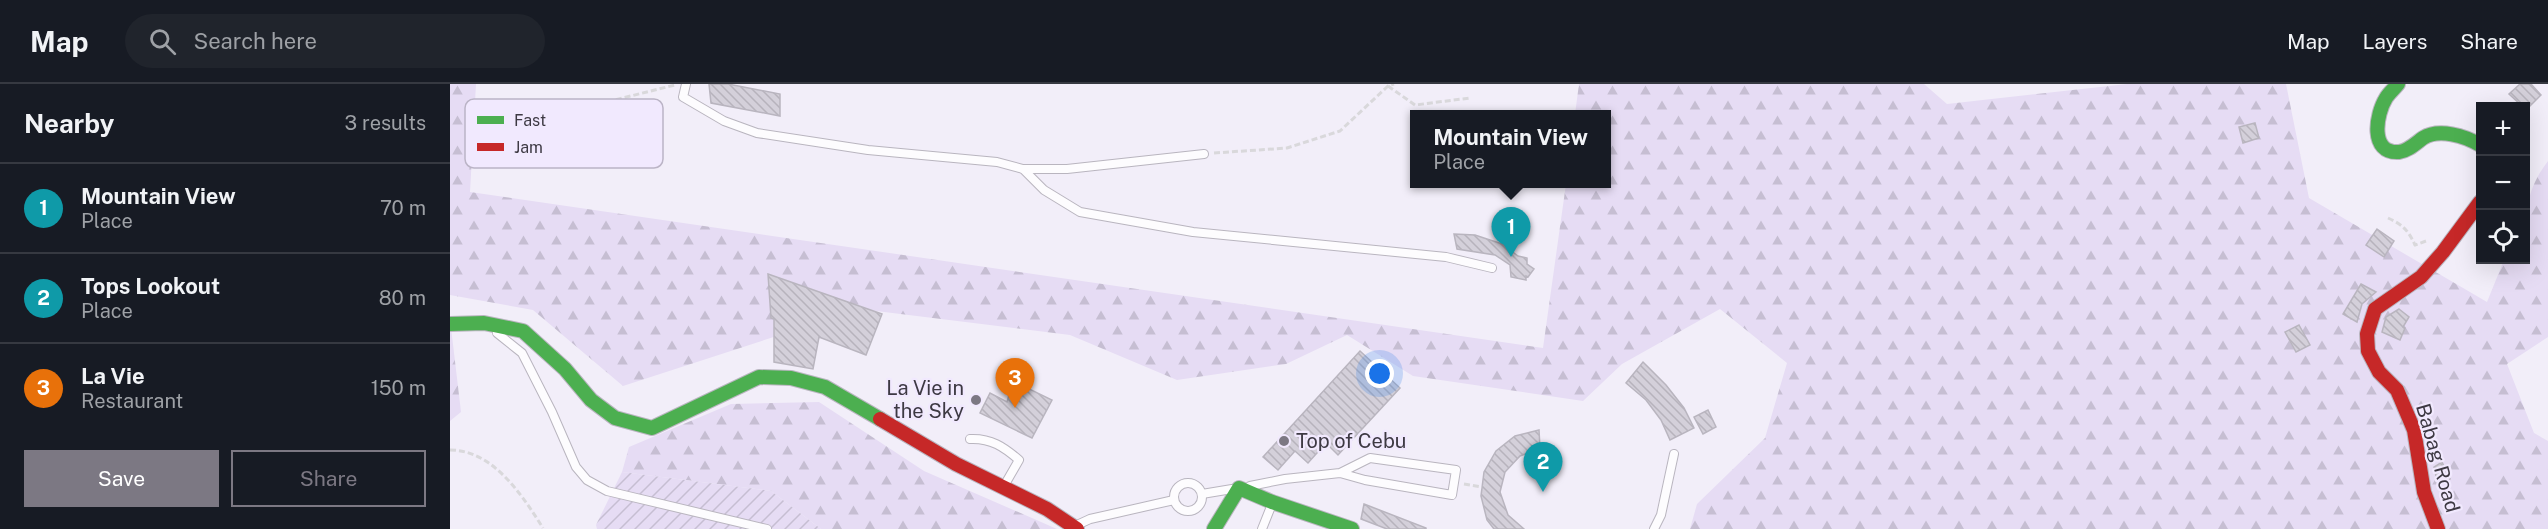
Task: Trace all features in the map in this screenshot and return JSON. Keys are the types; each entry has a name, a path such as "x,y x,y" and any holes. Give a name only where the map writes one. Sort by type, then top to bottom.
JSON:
{"street":[{"path":"2398,84 2386,98 2379,115 2376,133 2381,146 2387,150 2399,152 2410,148 2428,135 2461,136 2476,141"},
{"name":"Babag Road","path":"2439,529 2424,492 2414,430 2397,390 2379,372 2368,351 2367,334 2375,309 2421,277 2476,209"},
{"path":"450,324 484,323 523,331 565,369 591,400 615,418 652,428 759,377 791,378 825,387 956,464 1003,486 1076,528"},
{"path":"1214,529 1239,488 1272,502 1352,529"}],"lane":[{"path":"686,84 683,97 724,121 758,133 868,150 997,162 1023,169 1077,168 1204,154"},
{"path":"1023,169 1044,190 1080,212 1193,232 1435,256 1492,268"},
{"path":"484,323 522,353 552,412 576,467 587,480 607,491 767,529"},
{"path":"970,439 980,438 1000,444 1019,460 1003,486"},
{"path":"1654,529 1661,515 1674,454"},
{"path":"1202,494 1285,479 1340,473 1370,458 1456,470 1452,495 1365,480 1340,473"},
{"path":"1188,483 1199,488 1202,494 1202,501 1197,508 1191,511 1178,507 1174,500 1177,488 1188,483"},
{"path":"1076,528 1090,519 1174,500"},
{"path":"1262,529 1272,502"}],"path":[{"path":"619,99 680,84"},
{"path":"1204,154 1287,148 1340,131 1388,86 1394,84"},
{"path":"1388,86 1415,105 1470,98"},
{"path":"2388,218 2402,224 2415,245 2428,240"},
{"path":"450,450 478,455 519,491 543,528"},
{"path":"1454,482 1482,487"}],"green space":[{"path":"450,84 476,84 475,99 465,99 465,168 471,168 470,192 1543,348 1565,188 1611,188 1611,110 1576,110 1579,84 1924,84 1947,104 2127,84 2286,84 2309,198 2487,302 2502,264 2530,264 2530,197 2548,161 2548,337 2507,364 2534,433 2548,441 2548,529 1690,529 1697,504 1765,438 1787,363 1720,309 1622,364 1583,401 1413,376 1347,335 1286,364 1177,380 1070,335 860,309 623,386 533,310 450,295"},
{"path":"450,319 461,412 450,421"},
{"path":"819,402 924,471 1057,529 821,529 771,491 622,472 629,447 731,404"},
{"path":"622,472 771,491 821,529 597,529 596,525"}],"building":[{"path":"709,84 728,84 780,94 780,116 711,103"},
{"path":"2520,84 2531,84 2541,95 2530,106 2530,102 2518,102 2509,94"},
{"path":"2255,123 2259,138 2243,143 2239,127"},
{"path":"2377,229 2394,241 2384,257 2366,245"},
{"path":"1454,234 1475,235 1502,244 1518,256 1527,258 1527,264 1534,269 1528,277 1526,276 1526,280 1511,277 1510,265 1495,255 1457,249"},
{"path":"768,274 882,314 866,355 819,337 813,369 774,362 774,319 771,318"},
{"path":"2361,284 2376,292 2362,304 2357,322 2343,314"},
{"path":"2399,309 2409,317 2403,327 2405,328 2400,340 2382,332 2386,317"},
{"path":"2299,325 2310,345 2296,352 2285,332"},
{"path":"1360,351 1400,388 1338,455 1326,443 1308,463 1295,451 1278,470 1263,457"},
{"path":"1643,362 1666,385 1684,408 1694,428 1670,440 1661,420 1646,400 1626,383"},
{"path":"1013,381 1052,400 1032,438 980,413 990,393 1007,402"},
{"path":"1708,410 1716,427 1703,434 1694,417"},
{"path":"1539,430 1540,448 1520,456 1505,472 1500,492 1508,515 1524,529 1494,529 1487,520 1481,496 1484,472 1496,451 1515,436"},
{"path":"2442,462 2450,479 2438,485 2434,467"},
{"path":"1364,504 1426,529 1387,529 1361,519"}],"traffic: fast":[{"path":"2398,84 2386,98 2380,113 2378,132 2383,147 2389,151 2399,152 2429,135 2444,133 2460,136 2476,143"},
{"path":"450,324 484,323 523,331 565,369 591,400 615,418 652,428 759,377 791,378 825,387 880,419"},
{"path":"1214,529 1239,488 1272,502 1352,529"}],"traffic: jam":[{"path":"2438,529 2424,492 2414,430 2397,390 2379,372 2368,351 2367,334 2375,309 2421,277 2476,207"},
{"path":"880,419 956,464 1047,509 1077,529"}],"place":[{"name":"Mountain View","path":"1511,257"},
{"name":"La Vie in the Sky","path":"976,400"},
{"name":"La Vie","path":"1015,408"},
{"name":"Top of Cebu","path":"1284,441"},
{"name":"Tops Lookout","path":"1543,492"}]}
